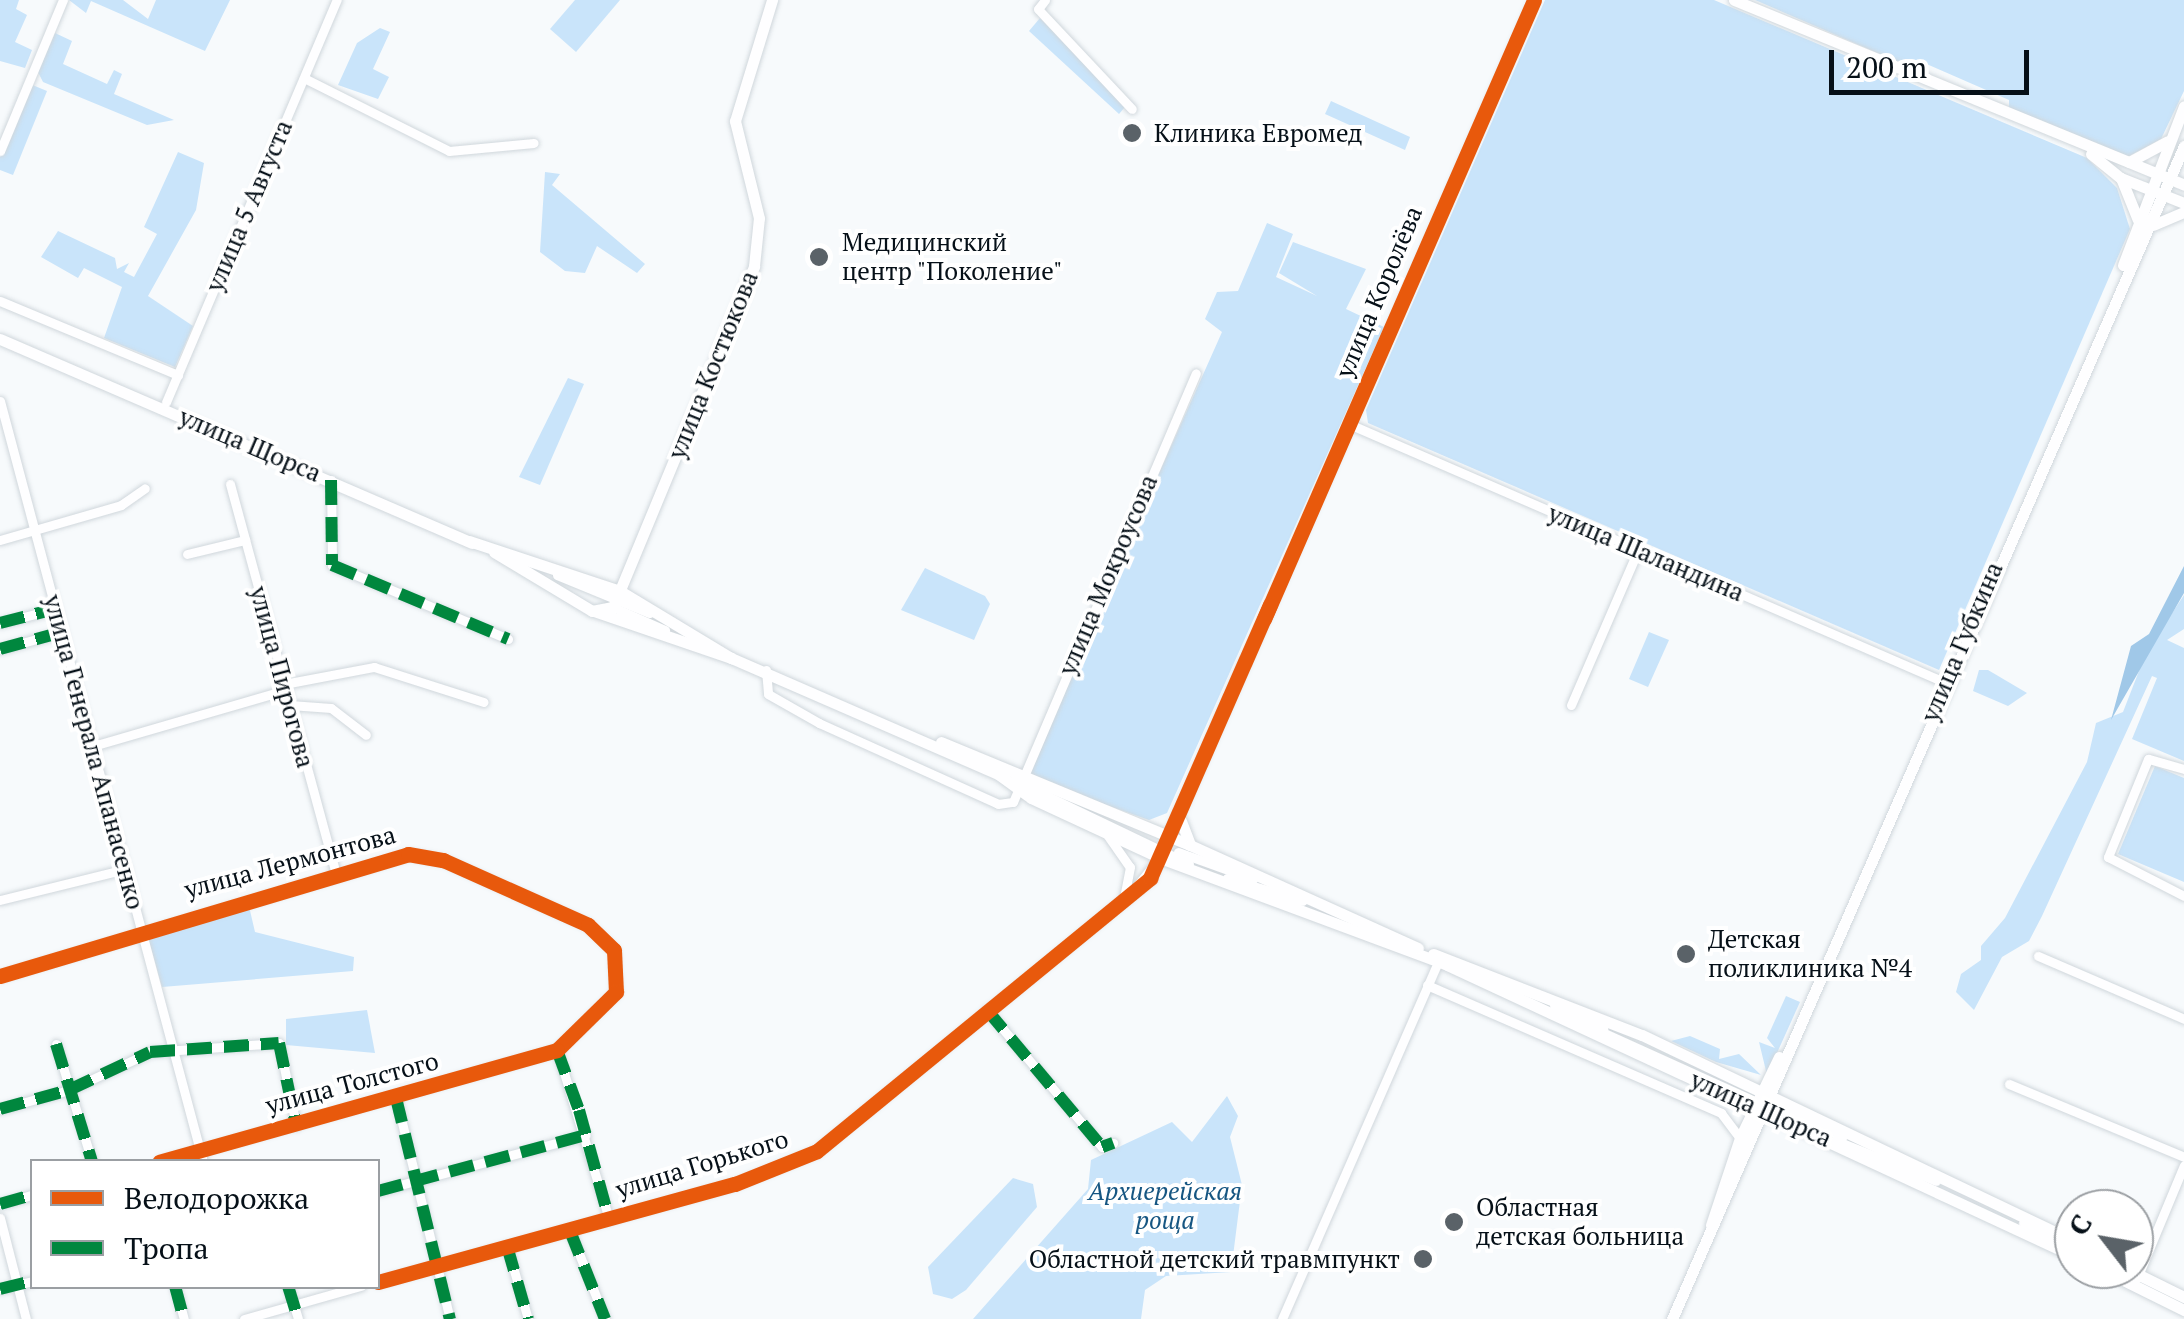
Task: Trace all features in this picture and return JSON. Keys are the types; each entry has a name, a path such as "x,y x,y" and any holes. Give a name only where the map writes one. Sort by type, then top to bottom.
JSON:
{"main road":[{"name":"улица Костюкова","path":"616,599 757,252 758,218 735,121 772,0"},
{"path":"1734,0 2088,152 2131,164 2168,188"},
{"path":"2140,216 2168,188 2167,144 2184,106"},
{"path":"2153,222 2183,149 2167,144 2131,164 2125,180 2140,216 2153,222 2184,212"},
{"path":"2088,152 2125,180 2168,188"},
{"name":"улица Губкина","path":"1672,1319 1756,1138 1764,1102 2118,284 2140,216"},
{"name":"улица Губкина","path":"2118,284 2153,222"},
{"name":"улица Щорса","path":"2,344 167,407 498,554 592,610 766,670 1019,783"},
{"path":"167,407 180,422 308,470"},
{"name":"улица Щорса","path":"469,541 672,622 731,658"},
{"path":"592,610 616,599"},
{"path":"917,737 957,746 1103,830 1164,848 1436,961"},
{"path":"1019,783 1126,821 1164,848 1190,844 1367,927"},
{"path":"1181,821 1190,844"},
{"name":"улица Щорса","path":"1367,927 1576,1022 1726,1096 1810,1114 2054,1230"},
{"name":"улица Щорса","path":"1436,961 1528,991 1723,1072 1746,1083 1785,1122 2054,1243"},
{"name":"улица Губкина","path":"1705,1248 1740,1138 1781,1076 1807,1000"},
{"path":"1781,1076 1787,1094 1810,1114"},
{"path":"1726,1096 1746,1126"},
{"path":"1756,1138 1785,1122"},
{"path":"2154,1284 2184,1296"},
{"path":"2144,1289 2184,1307"}],"street":[{"path":"0,151 63,0"},
{"name":"улица 5 Августа","path":"167,407 337,0"},
{"path":"1045,0 1038,9 1132,110"},
{"name":"улица Королёва","path":"1164,848 1534,0"},
{"path":"304,78 449,151 534,142"},
{"path":"0,301 176,379"},
{"name":"улица Мокроусова","path":"1019,783 1196,373"},
{"name":"улица Генерала Апанасенко","path":"0,401 201,1156"},
{"name":"улица Шаландина","path":"1350,424 1944,682"},
{"path":"331,480 332,565 508,639"},
{"name":"улица Пирогова","path":"230,484 335,870"},
{"path":"0,540 121,505 146,488"},
{"path":"187,554 245,540"},
{"path":"1570,704 1638,550"},
{"name":"улица Щорса","path":"498,554 616,599 731,658"},
{"name":"улица Королёва","path":"1164,848 1181,821 1270,605"},
{"path":"0,623 55,609"},
{"path":"0,649 62,632"},
{"path":"93,746 285,687 374,666 484,702"},
{"path":"766,670 768,694 987,798 1008,804 1019,783"},
{"path":"290,705 331,708 366,735"},
{"path":"2184,769 2154,756 2108,857 2184,896"},
{"name":"улица Щорса","path":"1019,783 1164,848 1367,927"},
{"name":"улица Щорса","path":"1062,802 1126,821"},
{"path":"1103,830 1130,868 1122,901"},
{"name":"улица Горького","path":"380,1281 570,1231 803,1160 1134,891 1164,848"},
{"name":"улица Лермонтова","path":"0,976 335,870 430,856 588,925 614,950 620,977 603,1010 557,1050"},
{"path":"0,900 126,869"},
{"path":"2038,956 2184,1020"},
{"path":"1282,1319 1436,961"},
{"name":"улица Щорса","path":"1427,986 1721,1112 1740,1138"},
{"name":"улица Щорса","path":"1528,991 1939,1182 2054,1242"},
{"path":"988,1010 1102,1147 1113,1144"},
{"path":"1576,1022 1639,1044"},
{"path":"56,1044 91,1159"},
{"path":"0,1109 68,1090 150,1052 279,1044 296,1125"},
{"name":"улица Щорса","path":"1639,1044 1723,1072"},
{"path":"557,1050 609,1219"},
{"name":"улица Толстого","path":"201,1156 557,1050"},
{"path":"2009,1084 2184,1161 2154,1227"},
{"path":"396,1098 421,1180 434,1266 450,1319"},
{"path":"380,1190 586,1135"},
{"path":"0,1204 30,1196"},
{"path":"0,1218 26,1319"},
{"path":"570,1231 605,1319"},
{"path":"507,1246 528,1319"},
{"path":"0,1290 30,1282"},
{"path":"176,1289 184,1319"},
{"path":"289,1289 298,1319"},
{"path":"244,1319 351,1289"},
{"path":"2154,1289 2184,1307"}],"green space":[{"path":"0,0 19,0 16,9 27,15 15,42 32,50 25,68 0,61"},
{"path":"69,0 123,0 148,19 156,0 230,0 205,51 91,1 86,13"},
{"path":"575,0 620,0 576,52 550,29"},
{"path":"1545,0 1714,0 2087,158 2117,188 2130,229 1939,670 1368,423 1366,410"},
{"path":"1755,0 2184,0 2184,91 2161,139 2127,157 2009,109 2009,100 1922,62 1915,69"},
{"path":"1040,18 1125,107 1119,114 1029,31"},
{"path":"380,28 390,32 373,69 389,77 378,99 338,85 357,43"},
{"path":"55,33 72,41 63,64 107,84 114,70 122,74 114,94 174,120 147,125 43,82 38,72"},
{"path":"30,84 47,91 13,175 0,170 0,156"},
{"path":"1331,101 1410,137 1405,150 1325,114"},
{"path":"178,152 204,163 196,210 148,296 193,326 175,367 104,338 122,287 84,268 78,278 41,257 58,231 115,258 117,269 129,263 124,272 134,277 157,234 144,227"},
{"path":"545,172 560,174 552,185 645,264 637,273 597,246 585,273 565,271 540,252"},
{"path":"1267,223 1293,234 1276,277 1317,296 1279,273 1293,242 1366,269 1346,309 1384,327 1167,813 1149,820 1030,778 1027,770 1222,332 1205,319 1217,292 1238,291"},
{"path":"568,378 584,384 540,485 519,477"},
{"path":"925,568 985,596 990,604 974,640 901,610"},
{"path":"2184,595 2184,629 2167,640 2184,648 2184,761 2132,739 2157,678 2152,676 2029,941 2002,957 1974,1010 1956,992 1961,974 1981,960 1981,946 2005,918 2087,762 2096,723 2123,712 2146,653"},
{"path":"1649,632 1669,640 1648,687 1629,679"},
{"path":"1979,670 1988,670 2027,693 2008,706 1973,691"},
{"path":"2155,766 2184,778 2184,882 2118,854"},
{"path":"248,902 255,932 354,957 353,971 162,987 147,934"},
{"path":"1786,996 1800,1002 1767,1075 1759,1042 1775,1048 1767,1038"},
{"path":"367,1010 375,1053 286,1045 286,1019"},
{"path":"1690,1036 1720,1049 1719,1059 1739,1054 1761,1075 1716,1062 1671,1041"},
{"name":"Архиерейская роща","path":"1227,1096 1238,1116 1230,1137 1242,1185 1231,1272 1166,1276 1145,1290 1141,1319 973,1319 1088,1189 1091,1160 1172,1122 1192,1142"},
{"path":"1013,1178 1033,1184 1037,1207 966,1290 952,1299 933,1294 928,1267"}],"shaded area":[{"path":"2184,566 2184,593 2111,720 2131,646 2149,634"}],"marked path":[{"path":"331,480 332,565 508,639"},
{"path":"0,623 55,609"},
{"path":"0,649 62,632"},
{"path":"987,1010 1102,1147 1113,1143"},
{"path":"0,1109 69,1090 150,1052 279,1043 296,1125"},
{"path":"56,1044 91,1159"},
{"path":"550,1052 557,1050 579,1110 609,1219"},
{"path":"396,1098 450,1319"},
{"path":"380,1190 586,1135"},
{"path":"0,1204 30,1196"},
{"path":"570,1231 605,1319"},
{"path":"507,1246 528,1319"},
{"path":"0,1289 30,1282"},
{"path":"176,1289 184,1319"},
{"path":"289,1289 298,1319"}],"cycle path":[{"path":"1264,619 1534,0"},
{"path":"380,1281 735,1184 817,1151 1150,878 1270,605"},
{"path":"0,976 408,854 443,860 588,925 614,950 616,992 557,1050 170,1159"}],"place":[{"name":"Клиника Евромед","path":"1132,133"},
{"name":"Медицинский центр \"Поколение\"","path":"819,257"},
{"name":"Детская поликлиника №4","path":"1686,954"},
{"name":"Областная детская больница","path":"1454,1222"},
{"name":"Областной детский травмпункт","path":"1423,1259"}]}
